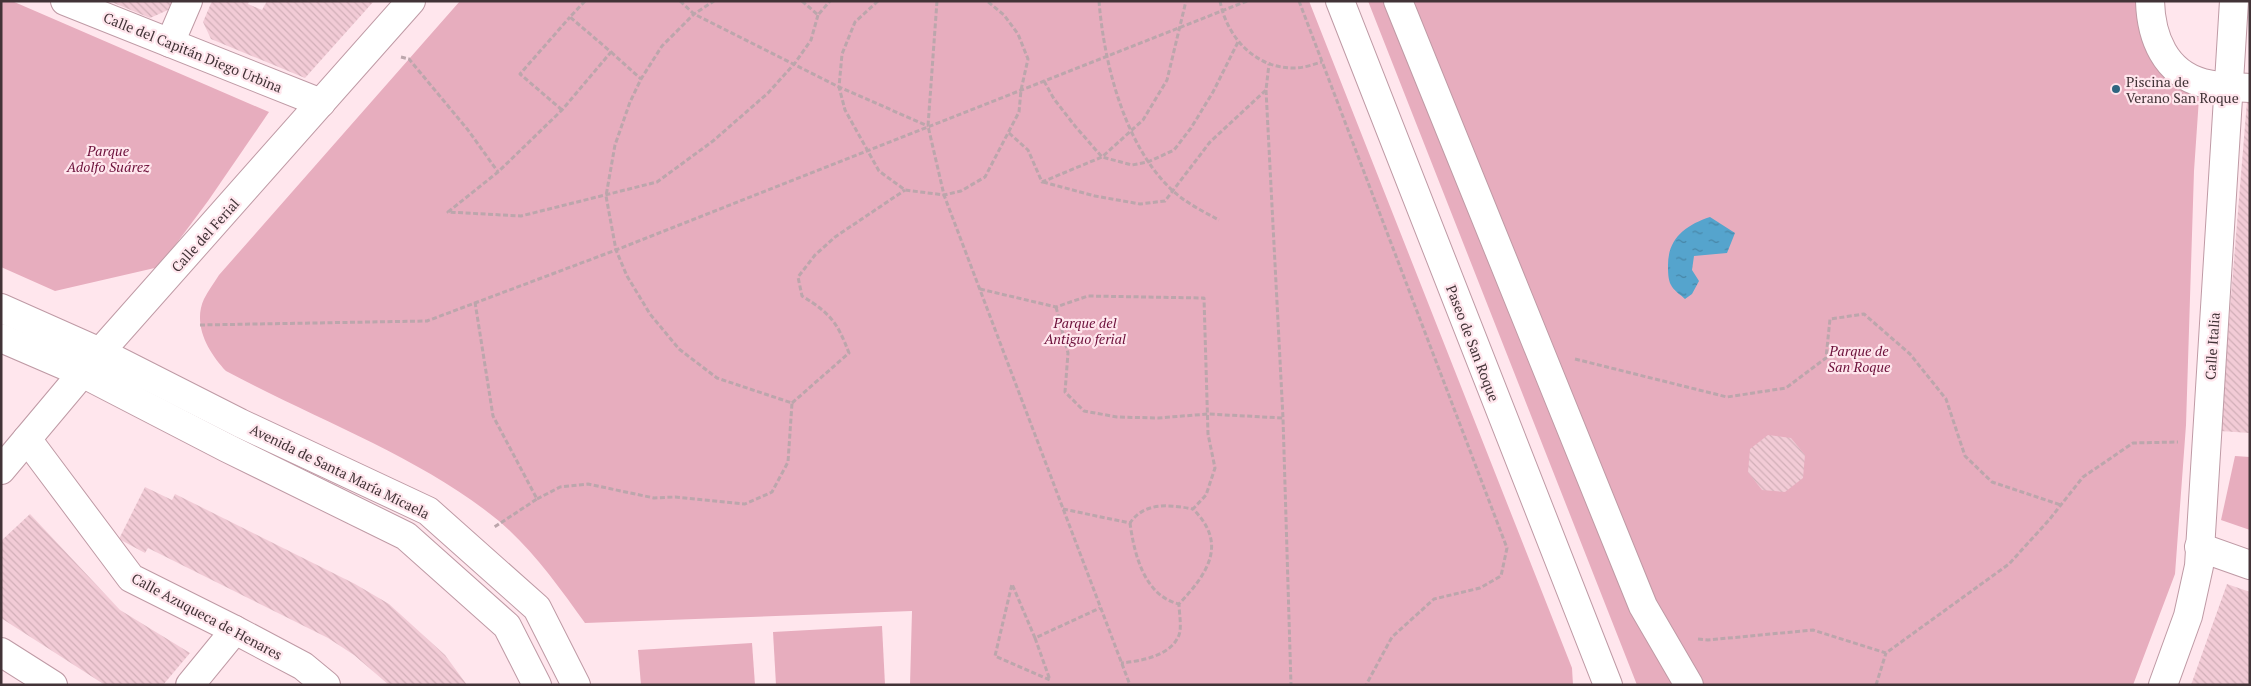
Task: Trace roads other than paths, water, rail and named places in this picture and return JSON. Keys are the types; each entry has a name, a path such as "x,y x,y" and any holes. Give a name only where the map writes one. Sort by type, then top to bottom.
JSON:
{"street":[{"name":"Calle del Capitán Diego Urbina","path":"64,1 321,103"},
{"path":"170,43 188,1"},
{"name":"Calle del Ferial","path":"1,470 100,352 411,1"},
{"name":"Paseo de San Roque","path":"1340,1 1608,685"},
{"path":"1398,1 1643,606 1689,685"},
{"path":"2150,1 2150,24 2166,60 2183,73 2202,83 2239,88"},
{"name":"Calle Italia","path":"2163,685 2193,598 2199,566 2206,441 2239,88 2234,1"},
{"name":"Avenida de Santa María Micaela","path":"1,308 100,352 240,423 428,511 537,608 576,685"},
{"path":"1,338 82,373 227,448 406,536 507,626 537,685"},
{"name":"Calle Azuqueca de Henares","path":"27,439 130,578 235,630 302,666 326,685"},
{"path":"2199,547 2250,565"},
{"path":"190,685 235,630"},
{"path":"1,652 53,685"}],"water":[{"path":"1710,217 1735,233 1727,253 1694,256 1692,270 1699,281 1692,294 1685,299 1673,289 1669,281 1668,265 1671,247 1686,229"}],"place":[{"name":"Piscina de Verano San Roque","path":"2116,89"}],"park label":[{"name":"Parque Adolfo Suárez","path":"108,158"},
{"name":"Parque del Antiguo ferial","path":"1085,330"},
{"name":"Parque de San Roque","path":"1859,358"}]}
